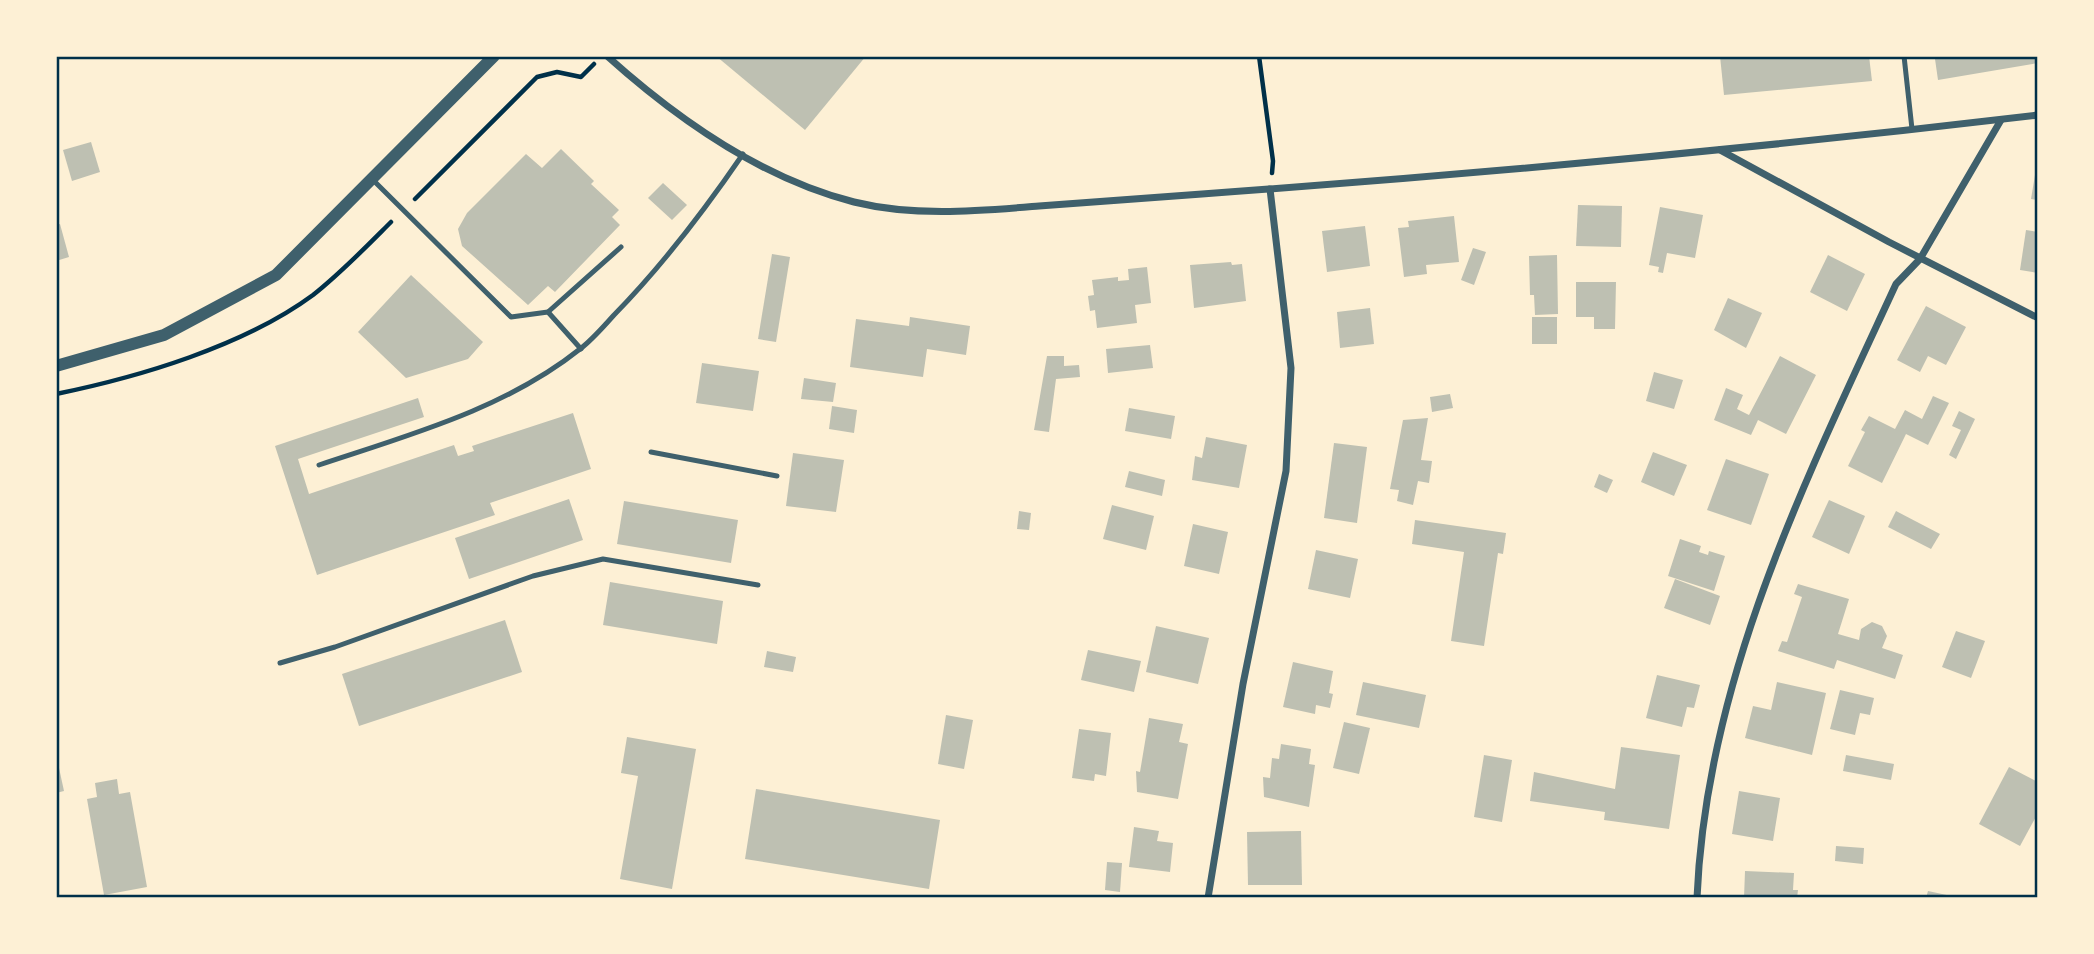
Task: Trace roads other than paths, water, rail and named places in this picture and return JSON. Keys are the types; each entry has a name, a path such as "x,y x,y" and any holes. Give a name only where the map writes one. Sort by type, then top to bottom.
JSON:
{"street":[{"path":"56,366 164,335 276,275 494,56"},
{"path":"604,56 636,82 743,154 831,195 913,212 999,209 1270,190 1719,149 2038,115"},
{"path":"1697,898 1699,849 1721,735 1754,611 1797,499 1896,284 1920,259 2001,120"},
{"path":"1719,149 1920,259 2038,318"},
{"path":"1208,898 1243,684 1286,471 1291,368 1270,190"}],"lane":[{"path":"1903,56 1912,129"},
{"path":"319,464 425,430 484,405 520,389 581,349 645,284 712,200 743,154"},
{"path":"373,180 511,317 548,312 621,247"},
{"path":"548,312 581,349"},
{"path":"651,452 777,476"},
{"path":"280,663 335,647 533,576 603,558 758,584"}]}
